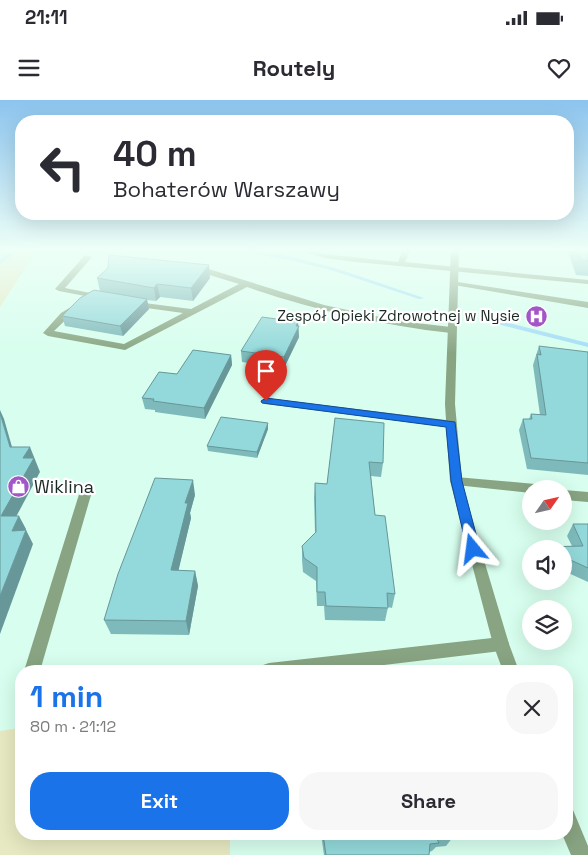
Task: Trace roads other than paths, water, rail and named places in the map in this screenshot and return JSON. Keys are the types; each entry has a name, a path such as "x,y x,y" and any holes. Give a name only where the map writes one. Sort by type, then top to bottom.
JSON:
{"street":[{"path":"64,284 59,290 192,312"},
{"path":"92,296 64,315 48,334 124,347 246,284"},
{"path":"247,284 315,307 362,317 451,330"},
{"path":"454,284 451,330 451,424 456,481 468,530 509,665"},
{"path":"492,284 588,305"},
{"path":"266,401 451,424"},
{"path":"456,481 522,488"},
{"path":"34,665 86,488"},
{"path":"572,496 588,497"},
{"path":"321,665 501,644"},
{"path":"573,835 581,855"}],"waterway":[{"path":"379,284 421,298"},
{"path":"484,318 588,345"}],"place":[{"name":"Zespół Opieki Zdrowotnej w Nysie","path":"536,316"},
{"name":"Wiklina","path":"18,487"}]}
